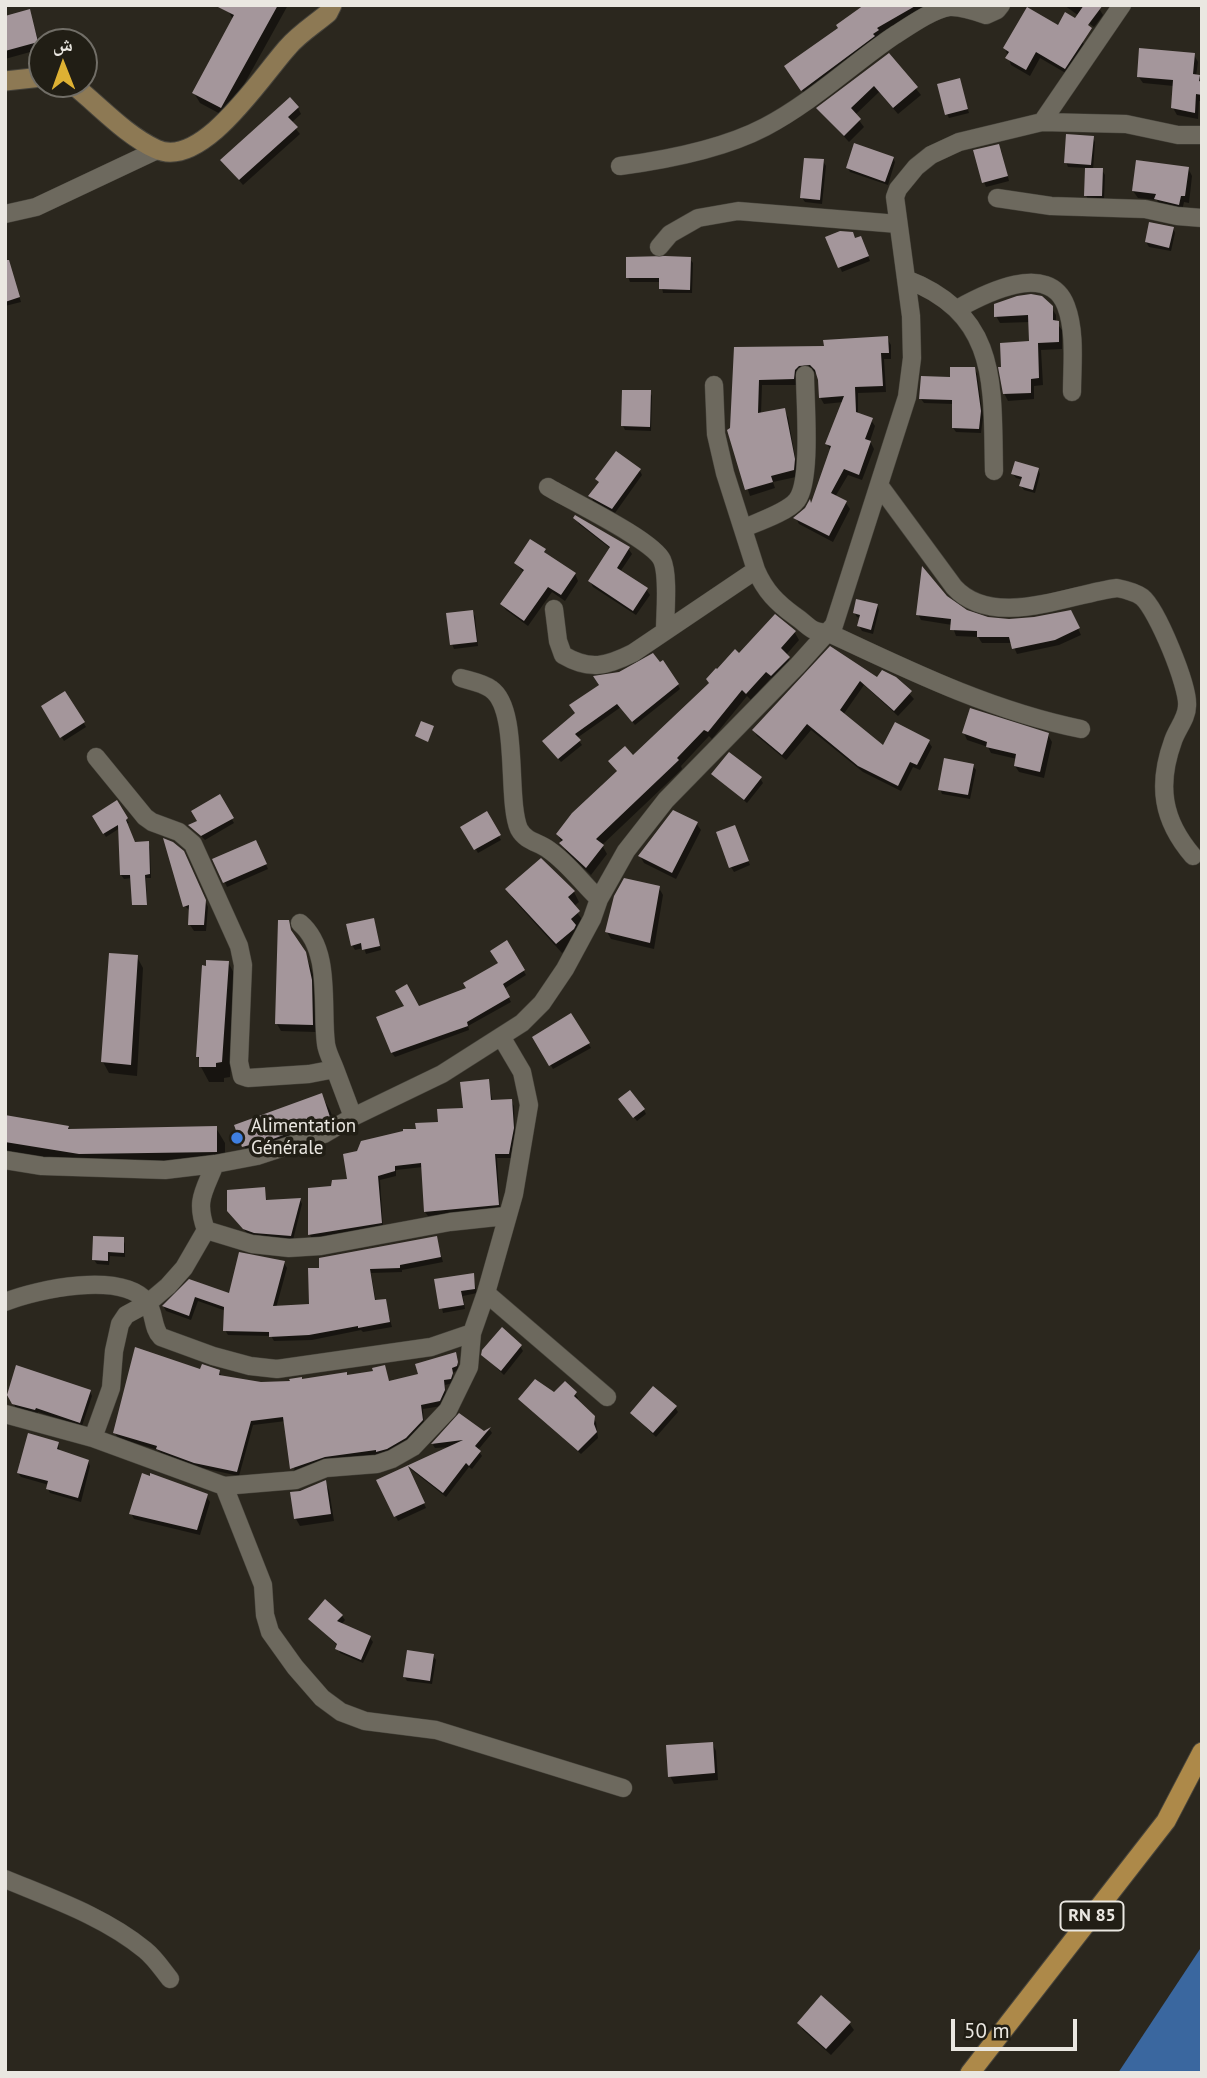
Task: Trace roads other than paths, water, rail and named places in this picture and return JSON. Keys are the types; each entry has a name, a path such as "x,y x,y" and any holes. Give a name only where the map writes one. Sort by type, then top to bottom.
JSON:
{"main road":[{"path":"89,98 156,150 174,151 193,146 235,114 288,47 328,13 332,5"},
{"path":"5,81 28,79"},
{"name":"RN 85","path":"970,2073 1166,1821 1202,1752"}],"street":[{"path":"620,166 666,159 763,129 799,107 859,60 916,21 949,7 970,9 986,15 1001,5"},
{"path":"1042,122 1122,5"},
{"path":"5,1160 42,1166 165,1170 257,1156 324,1134 442,1074 522,1023 542,1003 565,969 626,851 666,800 829,633 907,397 912,358 911,316 895,197 898,189 916,167 931,155 973,138 1042,122 1126,124 1178,135 1202,135"},
{"path":"5,214 36,207 156,150"},
{"path":"997,198 1051,206 1145,209 1202,218"},
{"path":"659,247 670,234 698,218 738,211 898,224"},
{"path":"906,279 938,293 957,309 969,322 987,361 991,383 994,471"},
{"path":"957,309 994,289 1013,284 1028,283 1056,291 1068,309 1072,393"},
{"path":"744,528 789,507 797,499 805,473 805,375"},
{"path":"714,385 716,434 725,473 763,588 786,611 814,632 829,633 976,699 1047,722 1081,729"},
{"path":"879,485 954,587 962,596 972,601 1002,608 1027,606 1117,588 1142,597 1151,607 1172,655 1188,702 1167,758 1163,781 1170,823 1193,856"},
{"path":"548,487 638,538 662,559 665,571 665,631"},
{"path":"554,609 558,641 563,655 582,664 612,664 756,570"},
{"path":"461,678 491,688 498,695 512,761 516,820 520,832 528,840 548,849 599,899"},
{"path":"96,757 145,817 179,832 193,844 222,906 239,946 243,965 239,1062 242,1076 248,1078 309,1074 335,1069"},
{"path":"300,923 310,932 317,944 325,1009 326,1045 353,1117"},
{"path":"5,1414 93,1438 225,1486 296,1480 326,1468 377,1464 406,1452 428,1433 448,1410 469,1367 472,1333 486,1293 521,1159 529,1105 527,1089 522,1072 502,1038"},
{"path":"206,1230 200,1215 200,1202 215,1164"},
{"path":"206,1230 253,1244 289,1248 320,1246 450,1222 506,1216"},
{"path":"93,1438 111,1388 114,1351 121,1324 126,1315 148,1303 168,1286 184,1268 206,1230"},
{"path":"5,1302 32,1293 68,1287 112,1286 131,1290 148,1303 156,1332 161,1337 212,1356 277,1369 431,1347 472,1333"},
{"path":"486,1293 607,1397"},
{"path":"225,1486 263,1585 265,1615 271,1632 295,1667 322,1698 341,1712 365,1721 436,1730 623,1788"},
{"path":"5,1880 63,1903 116,1930 147,1951 170,1979"}],"water":[{"path":"1202,1946 1202,2073 1118,2073"}],"place":[{"name":"Alimentation Générale","path":"237,1138"}]}
